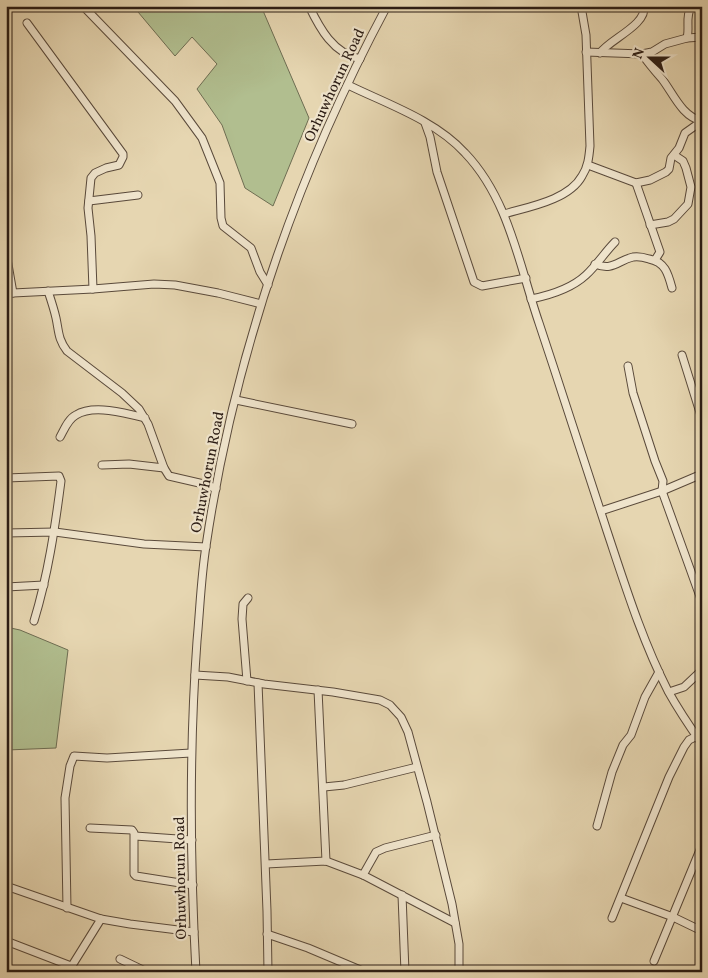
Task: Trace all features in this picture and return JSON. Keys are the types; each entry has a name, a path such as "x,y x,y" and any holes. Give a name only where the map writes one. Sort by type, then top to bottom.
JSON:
{"street":[{"path":"83,6 175,102 202,138 220,183 223,226 250,248 260,272 268,285"},
{"path":"309,6 318,25 342,52 348,56 360,59"},
{"name":"Orhuwhorun Road","path":"196,972 192,840 192,753 195,675 206,547 216,489 236,400 261,304 297,201 360,59 388,6"},
{"path":"504,214 566,193 575,187 588,165 590,146 586,36 581,6"},
{"path":"600,53 642,17 644,6"},
{"path":"687,38 687,19 691,6"},
{"path":"27,24 123,154 120,165 106,168 95,173 90,178 89,201 93,289"},
{"path":"586,52 642,54 652,52 665,44 687,38 702,37"},
{"path":"588,165 636,183 641,183 666,172 685,133 702,121 690,115 680,105 642,54"},
{"path":"348,85 424,122 448,137 465,152 491,186 504,214 526,278 531,299 639,625 669,692 702,744"},
{"path":"424,122 430,137 437,172 474,282 482,286 526,278"},
{"path":"650,225 674,219 688,204 691,187 686,168 683,161 674,155"},
{"path":"636,183 660,252 655,260"},
{"path":"89,201 138,195"},
{"path":"531,299 545,296 574,284 586,275 604,252 615,242"},
{"path":"6,253 10,294 154,284 175,285 218,293 261,304"},
{"path":"595,264 608,267 639,256 655,260 665,268 672,288"},
{"path":"48,291 57,319 60,341 139,409 155,440 164,468 170,476 208,485 216,489"},
{"path":"682,355 702,419"},
{"path":"628,366 634,393 663,481 662,491 702,602"},
{"path":"236,400 352,424"},
{"path":"60,437 72,418 84,412 107,410 145,418"},
{"path":"102,465 129,464 164,468"},
{"path":"601,511 662,491 702,474"},
{"path":"6,478 59,476 61,481 55,532 34,621"},
{"path":"6,533 55,532 144,544 206,547"},
{"path":"6,587 44,585"},
{"path":"247,680 242,619 243,604 248,598"},
{"path":"669,692 684,687 702,670"},
{"path":"596,826 612,772 623,745 630,735 659,672"},
{"path":"195,675 228,677 380,700 390,705 402,717 408,732 436,835 453,910 459,944 459,972"},
{"path":"258,683 266,864 268,972"},
{"path":"318,690 326,861"},
{"path":"612,918 669,777 684,747 689,740 697,736"},
{"path":"67,908 65,798 70,766 74,756 107,758 192,753"},
{"path":"324,787 344,785 417,767"},
{"path":"90,828 132,830 135,836 134,874 136,876 193,885"},
{"path":"363,875 376,852 436,835"},
{"path":"135,836 192,840"},
{"path":"654,961 702,845"},
{"path":"266,864 326,861 363,875 455,923"},
{"path":"6,886 101,919 139,926 194,932"},
{"path":"402,895 405,972"},
{"path":"621,898 702,931"},
{"path":"440,914 453,910"},
{"path":"6,941 69,969 101,919"},
{"path":"267,934 308,948 365,972"},
{"path":"120,959 147,972"}],"green space":[{"path":"133,6 261,6 309,118 273,206 245,188 222,125 197,89 217,64 192,37 175,56"},
{"path":"6,627 20,630 68,650 56,748 7,750 6,752"}]}
